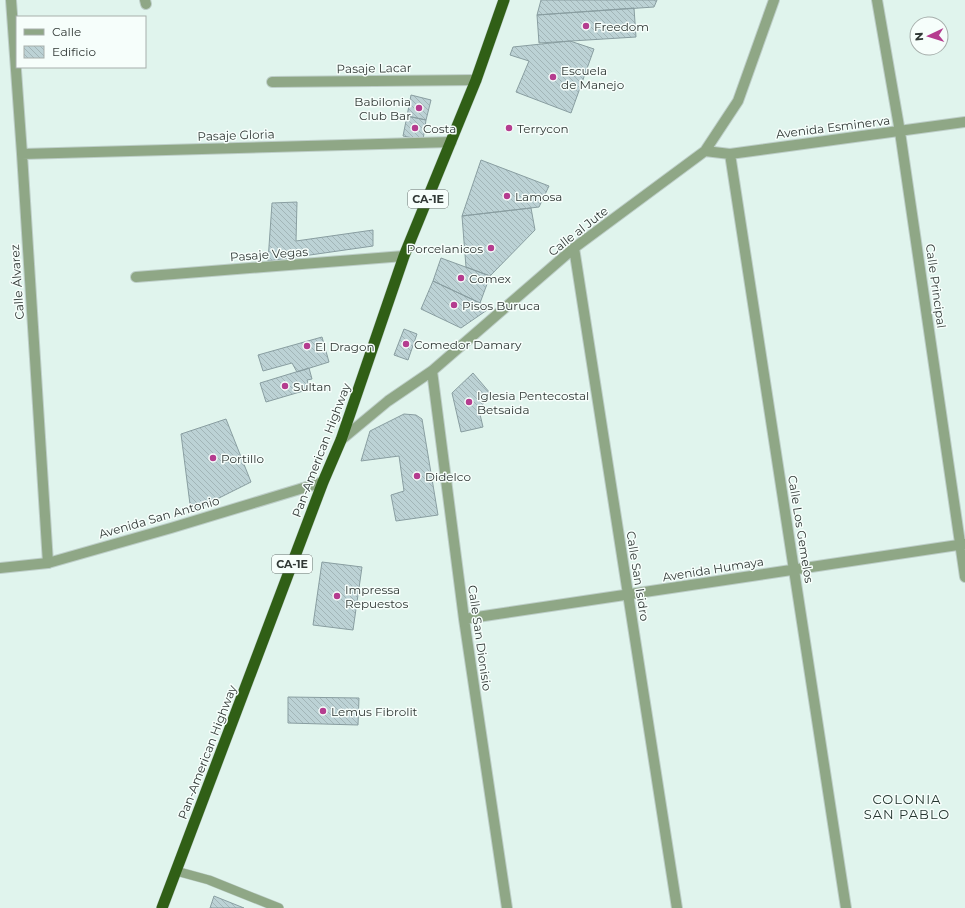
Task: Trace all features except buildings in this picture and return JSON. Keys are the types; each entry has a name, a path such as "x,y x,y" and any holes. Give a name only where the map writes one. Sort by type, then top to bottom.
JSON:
{"highway":[{"name":"Pan-American Highway","path":"162,908 323,482 341,440 404,256 476,80 504,0"}],"street":[{"name":"Calle Álvarez","path":"11,0 48,563"},
{"name":"Calle al Jute","path":"341,440 388,401 432,371 574,248 704,151 738,101 774,0"},
{"name":"Calle Principal","path":"877,0 900,132 962,544 965,577"},
{"name":"Pasaje Lacar","path":"272,82 476,80"},
{"name":"Avenida Esminerva","path":"704,151 730,154 965,122"},
{"name":"Pasaje Gloria","path":"22,154 451,142"},
{"name":"Calle Los Gemelos","path":"730,154 846,908"},
{"name":"Calle San Isidro","path":"574,248 676,908"},
{"name":"Pasaje Vegas","path":"136,277 404,256"},
{"name":"Calle San Dionisio","path":"432,371 464,620 506,908"},
{"name":"Avenida San Antonio","path":"0,568 48,563 323,482"},
{"name":"Avenida Humaya","path":"464,620 962,544"}],"lane":[{"path":"176,871 209,880 279,908"}],"place":[{"name":"Freedom","path":"586,26"},
{"name":"Escuela de Manejo","path":"553,77"},
{"name":"Babilonia Club Bar","path":"419,108"},
{"name":"Costa","path":"415,128"},
{"name":"Terrycon","path":"509,128"},
{"name":"Lamosa","path":"507,196"},
{"name":"Porcelanicos","path":"491,248"},
{"name":"Comex","path":"461,278"},
{"name":"Pisos Buruca","path":"454,305"},
{"name":"Comedor Damary","path":"406,344"},
{"name":"El Dragon","path":"307,346"},
{"name":"Sultan","path":"285,386"},
{"name":"Iglesia Pentecostal Betsaida","path":"469,402"},
{"name":"Portillo","path":"213,458"},
{"name":"Didelco","path":"417,476"},
{"name":"Impressa Repuestos","path":"337,596"},
{"name":"Lemus Fibrolit","path":"323,711"}],"district":[{"name":"COLONIA SAN PABLO","path":"907,806"}]}
